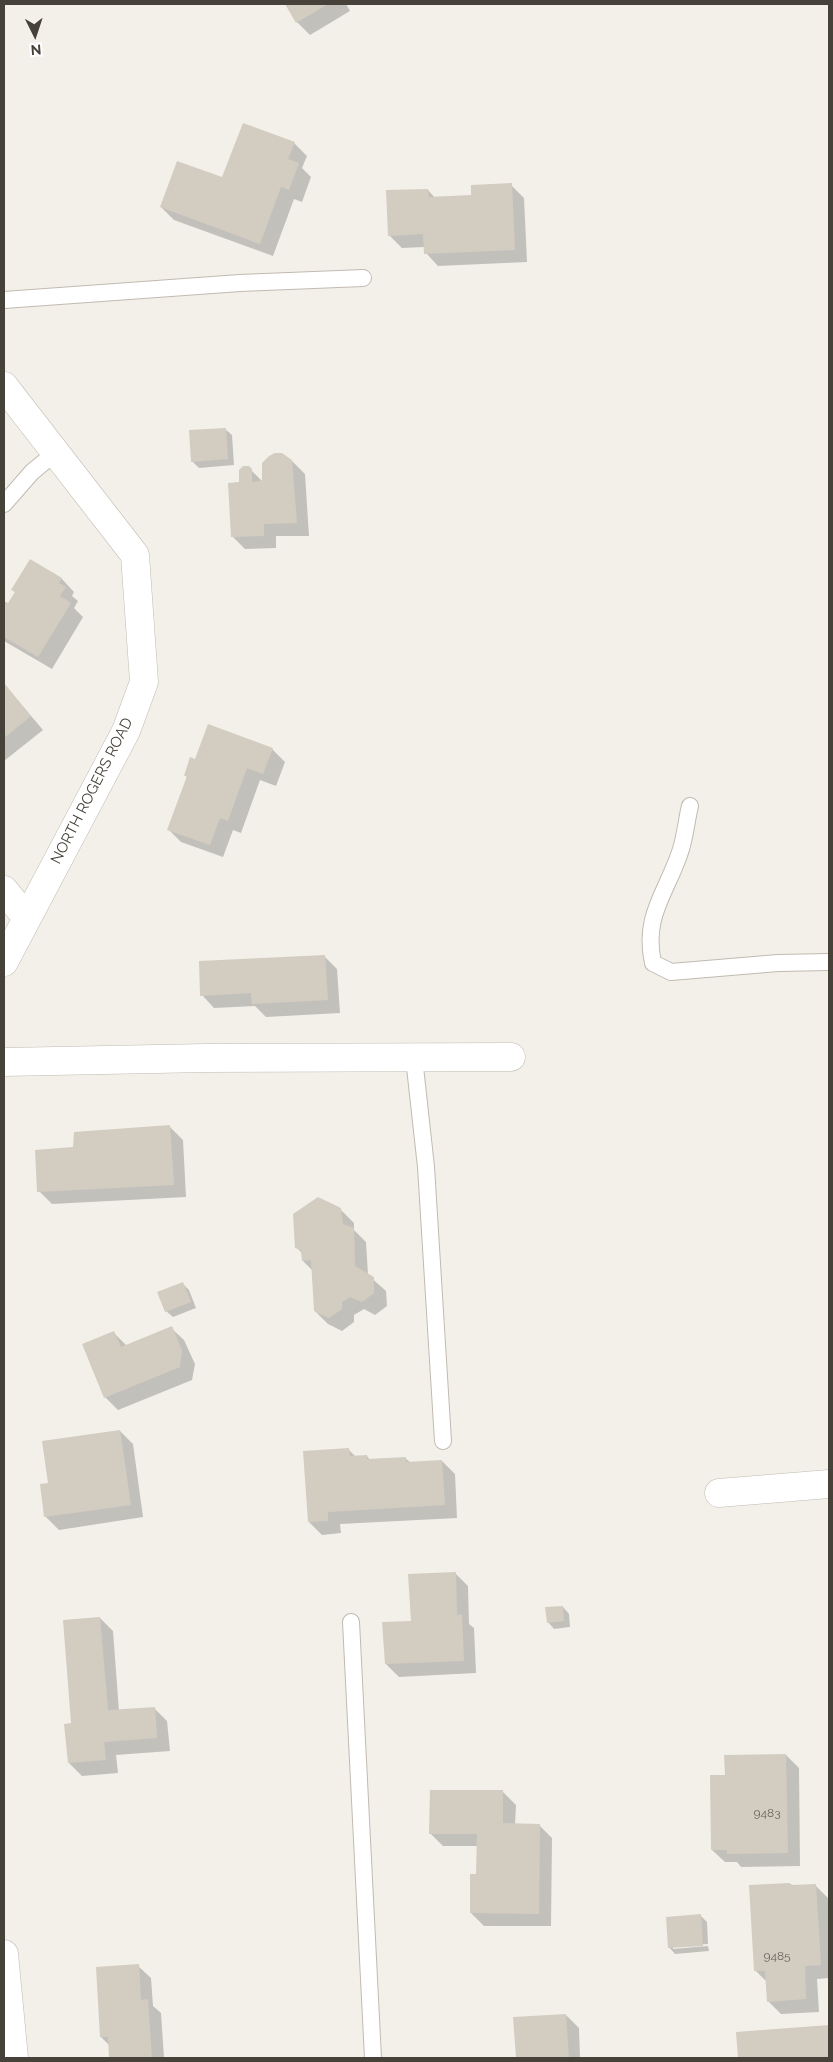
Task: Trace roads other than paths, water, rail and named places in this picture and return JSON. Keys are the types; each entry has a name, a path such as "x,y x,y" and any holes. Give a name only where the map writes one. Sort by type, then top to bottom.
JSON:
{"street":[{"name":"NORTH ROGERS ROAD","path":"4,386 135,555 144,682 126,731 26,917 4,962"},
{"path":"4,890 26,917"},
{"path":"4,1062 511,1057"},
{"path":"719,1493 829,1484"},
{"path":"4,1954 14,2058"}],"lane":[{"path":"4,300 240,283 363,278"},
{"path":"4,504 32,472 55,453"},
{"path":"690,806 679,854 654,910 650,947 653,963 670,972 778,963 829,962"},
{"path":"414,1058 426,1168 443,1441"},
{"path":"351,1622 373,2058"}]}
